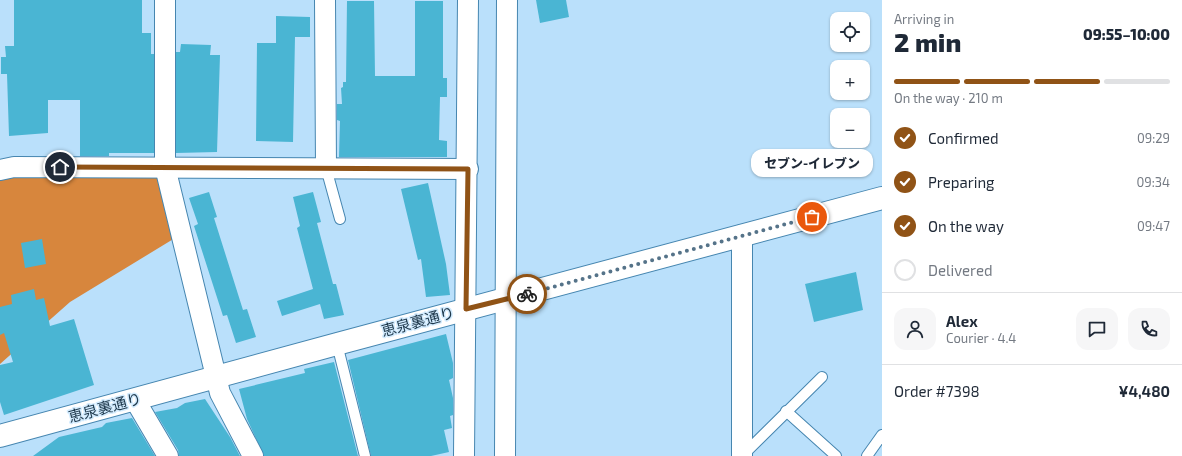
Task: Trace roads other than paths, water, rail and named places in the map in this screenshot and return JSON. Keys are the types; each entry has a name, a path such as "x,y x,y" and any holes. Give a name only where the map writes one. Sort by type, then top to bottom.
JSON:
{"street":[{"path":"165,0 165,168 220,394 253,456"},
{"path":"325,0 326,168"},
{"path":"464,456 468,169 468,0"},
{"path":"505,456 507,299 507,0"},
{"path":"0,170 14,167 468,169"},
{"name":"恵泉裏通り","path":"0,436 466,309 882,198"},
{"path":"742,235 742,456"},
{"path":"135,400 168,456"}],"lane":[{"path":"326,168 340,219"},
{"path":"337,344 364,456"},
{"path":"742,456 822,377"},
{"path":"786,411 836,456"},
{"path":"867,456 882,435"}],"place":[{"name":"セブン-イレブン","path":"812,217"}]}
